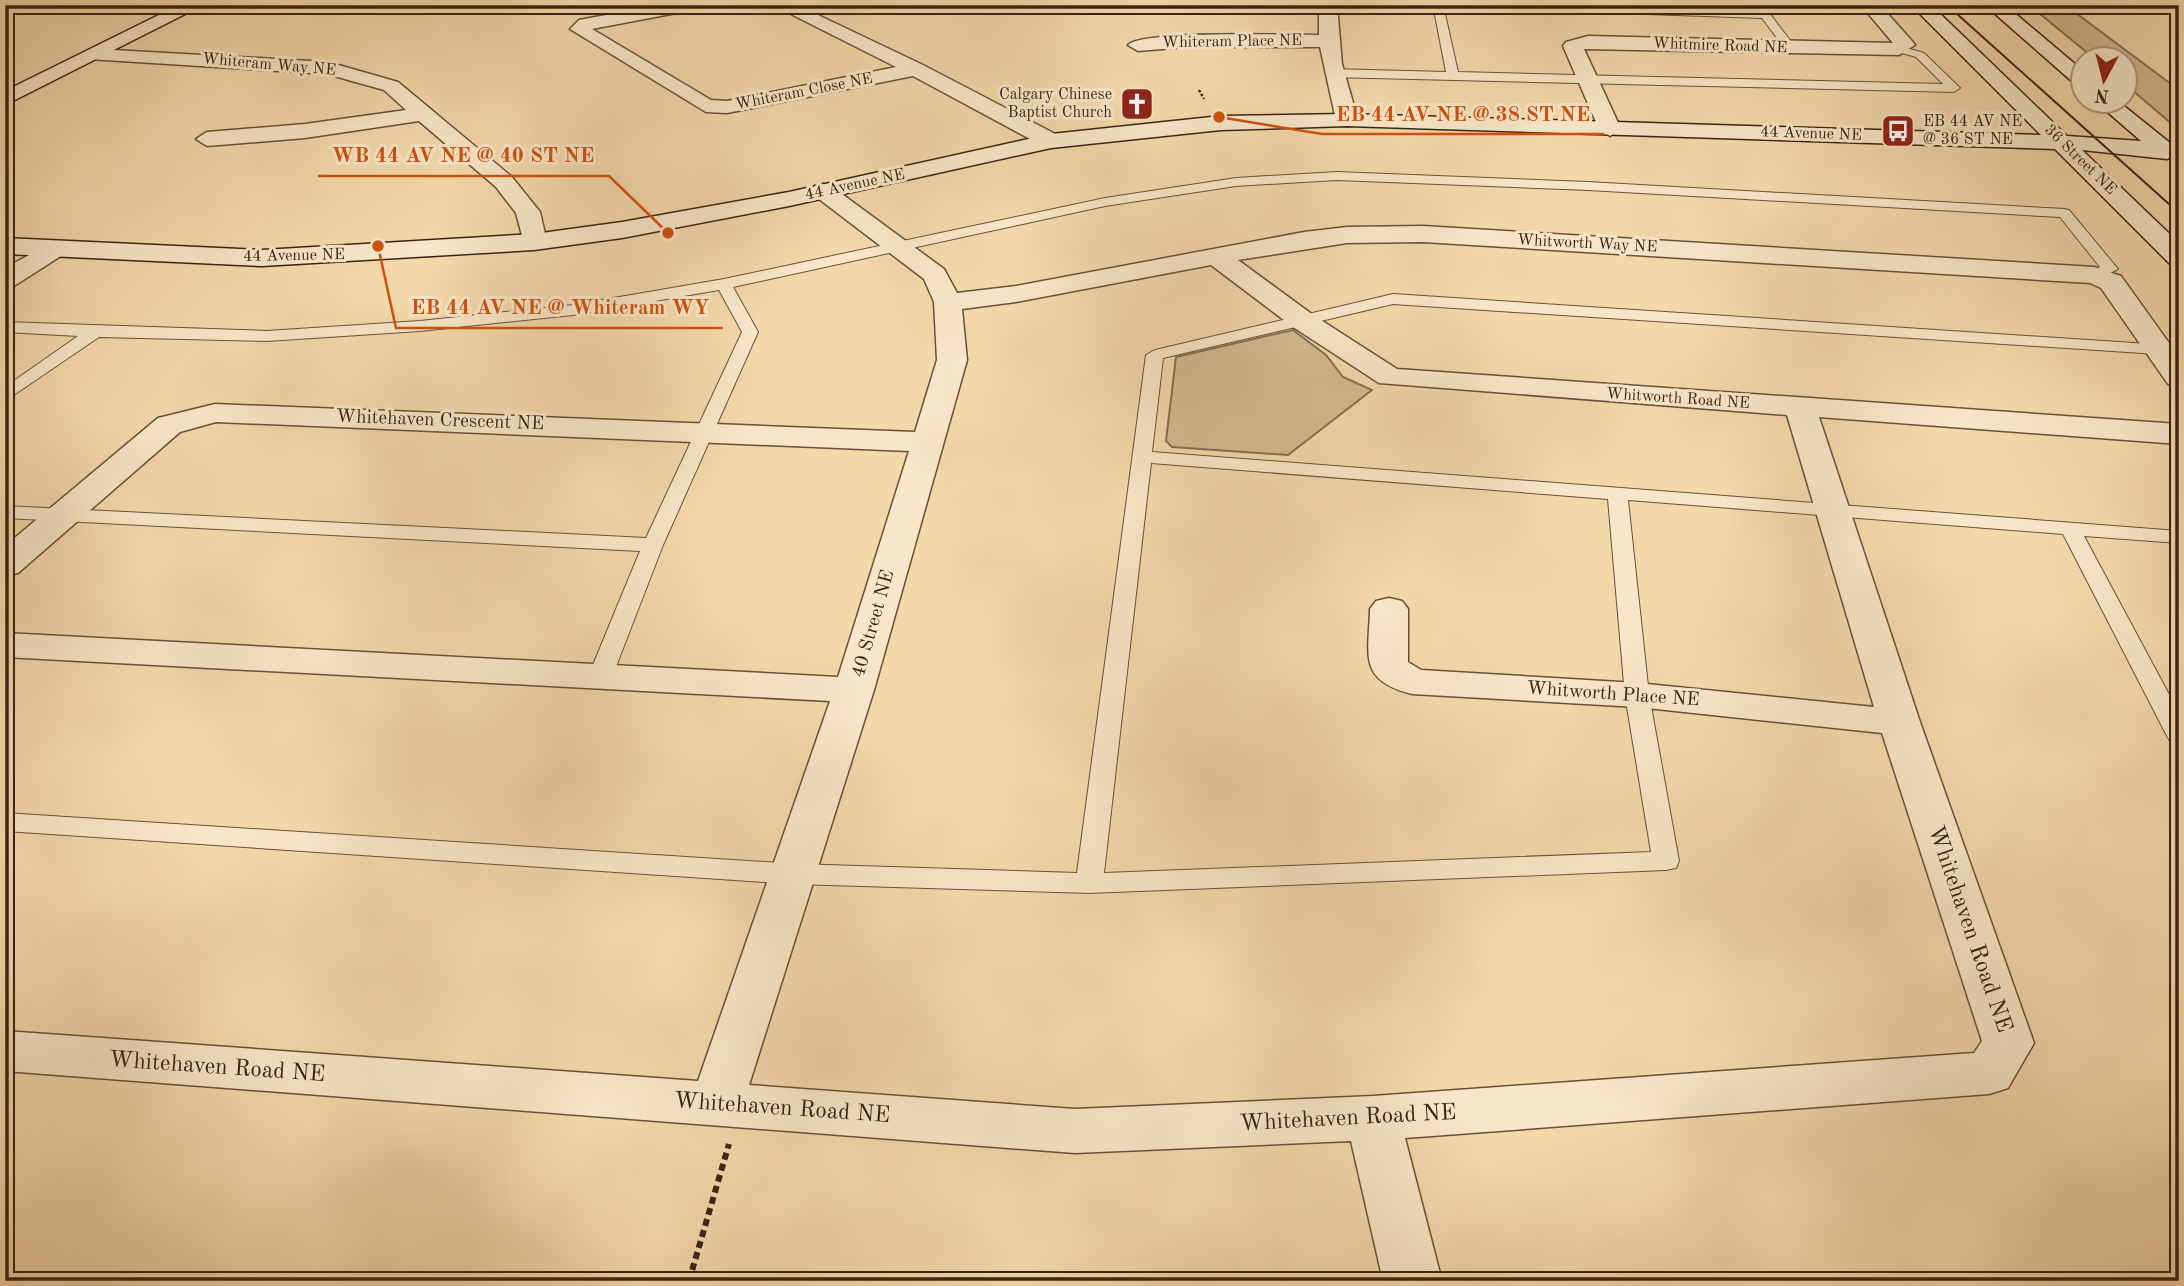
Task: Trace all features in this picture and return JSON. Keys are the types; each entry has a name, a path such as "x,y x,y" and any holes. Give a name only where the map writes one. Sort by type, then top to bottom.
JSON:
{"street":[{"path":"5,99 194,5"},
{"name":"Whiteram Close NE","path":"692,5 586,24 579,29 706,106 727,107 916,69"},
{"name":"Whiteram Close NE","path":"782,5 916,69 1051,141"},
{"path":"1328,5 1327,41 1331,73 1347,120"},
{"path":"1870,5 1905,45 1899,49"},
{"name":"36 Street NE","path":"1920,5 2070,148 2179,258"},
{"path":"1994,5 2068,68"},
{"name":"Whiteram Place NE","path":"1138,44 1187,41 1327,41"},
{"name":"Whitmire Road NE","path":"1610,129 1573,46 1588,41 1899,49"},
{"name":"Whiteram Way NE","path":"95,55 328,68 391,86 504,182 528,212 534,242"},
{"path":"1979,140 2001,134 2016,123 2016,98"},
{"path":"207,139 305,131 422,114"},
{"path":"2124,116 2173,157"},
{"name":"44 Avenue NE","path":"5,246 262,258 534,242 622,230 823,191 1051,141 1221,123 1347,120 1706,133 1746,131 1979,140 2131,156 2173,157"},
{"name":"44 Avenue NE","path":"1706,133 1756,140 2070,148"},
{"name":"40 Street NE","path":"717,1103 855,690 952,360 948,302 935,275 823,191"},
{"name":"Whitworth Way NE","path":"948,302 1016,294 1347,235 1423,234 2094,275"},
{"path":"5,280 55,249"},
{"name":"Whitworth Road NE","path":"1215,257 1303,321 1390,377 2179,434"},
{"path":"2094,275 2111,282 2179,379"},
{"name":"Whitehaven Road NE","path":"5,1051 1075,1131 1373,1118 1989,1073 2008,1043 1899,722 1800,408"},
{"name":"Whitehaven Crescent NE","path":"5,565 169,425 215,413 927,442"},
{"name":"Whitworth Place NE","path":"1389,609 1388,667 1412,682 1637,695 1899,722"},
{"path":"5,645 855,690"},
{"path":"1373,1118 1413,1281"}],"lane":[{"path":"1438,5 1452,76"},
{"path":"1472,5 1761,10 1790,48"},
{"path":"1331,73 1954,88 1920,55 1899,49"},
{"path":"5,327 267,336 420,326 573,310 724,284 1105,202 1236,182 1337,176 2064,213 2110,269 2094,275"},
{"path":"600,677 653,545 750,332 724,284"},
{"path":"1088,883 1156,355 1393,299 2158,349"},
{"path":"5,396 95,332"},
{"path":"1142,457 2179,537"},
{"path":"5,822 795,874 1088,883 1666,861 1637,695 1617,493"},
{"path":"5,512 66,513 653,545"},
{"path":"2070,528 2179,736"}],"path":[{"path":"689,1281 729,1142 717,1103"}],"shaded area":[{"path":"2029,5 2065,5 2120,46 2079,46"},
{"path":"2138,59 2179,90 2179,130 2138,95"},
{"path":"1293,330 1326,355 1343,377 1372,390 1288,455 1172,447 1166,441 1176,357"}],"tram line":[{"path":"1947,5 2179,213"}],"place":[{"name":"Calgary Chinese Baptist Church","path":"1137,104"},
{"name":"EB 44 AV NE @ 38 ST NE","path":"1219,117"},
{"name":"EB 44 AV NE @ 36 ST NE","path":"1898,131"},
{"name":"WB 44 AV NE @ 40 ST NE","path":"668,233"},
{"name":"EB 44 AV NE @ Whiteram WY","path":"378,246"}]}
